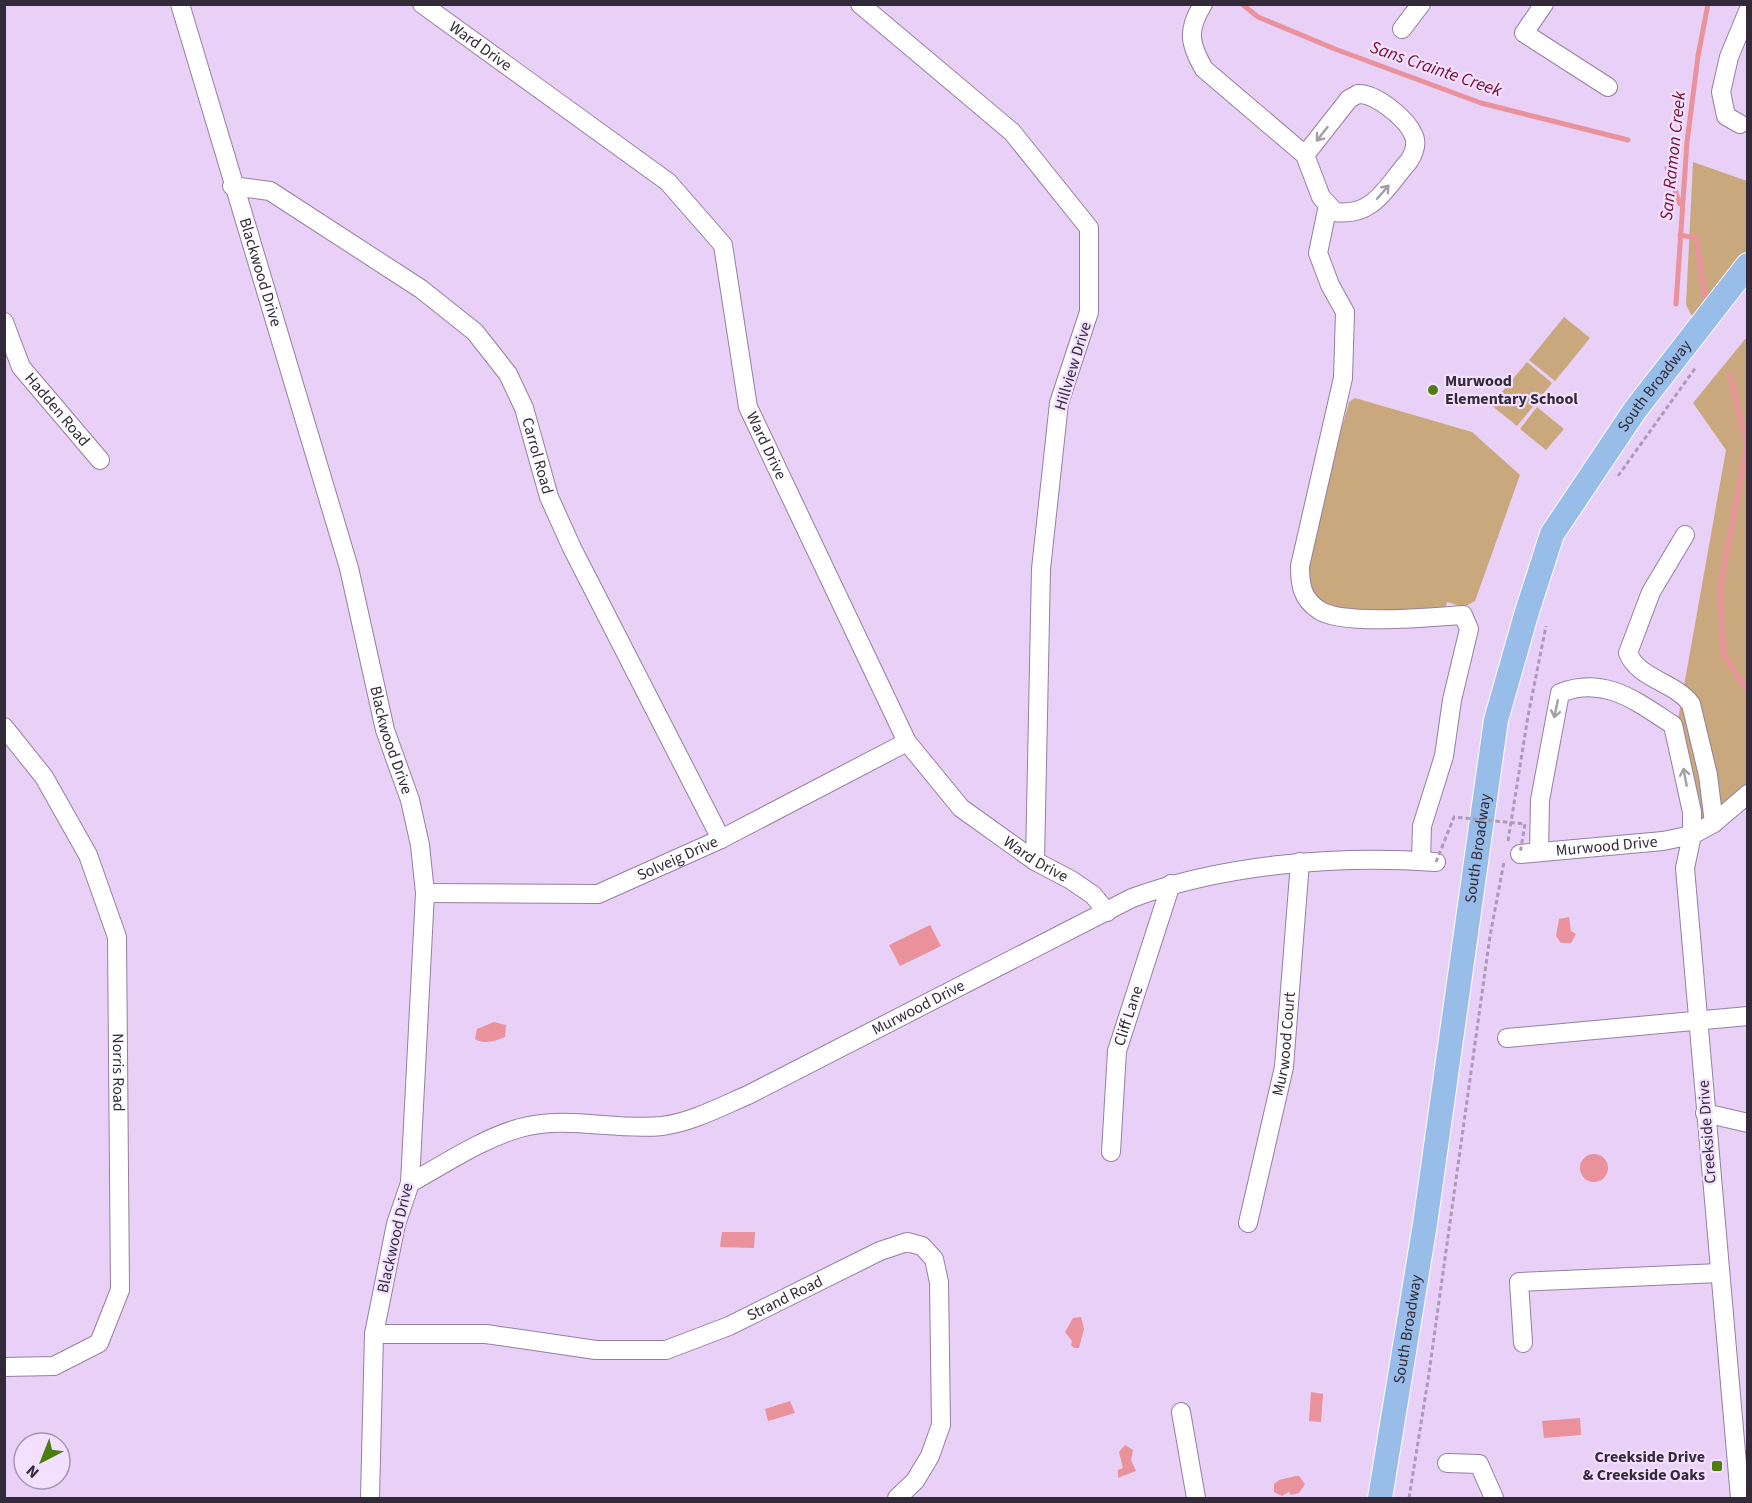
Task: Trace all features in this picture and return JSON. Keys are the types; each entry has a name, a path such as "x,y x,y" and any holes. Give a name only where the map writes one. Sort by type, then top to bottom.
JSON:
{"main road":[{"name":"South Broadway","path":"1380,1498 1425,1224 1496,720 1526,615 1552,534 1635,410 1748,265"}],"street":[{"name":"Blackwood Drive","path":"180,4 232,186 349,568 385,730 410,800 420,845 425,893 410,1183 396,1224 374,1334 370,1498"},
{"name":"Ward Drive","path":"422,4 668,182 723,245 748,407 907,742 961,808 1035,861 1071,880 1093,896 1107,912"},
{"name":"Hillview Drive","path":"860,4 1012,132 1089,228 1089,312 1059,403 1041,569 1035,861"},
{"path":"1402,29 1420,4"},
{"path":"1544,4 1524,33 1608,87"},
{"path":"1202,5 1191,26 1191,38 1195,53 1204,69 1305,155 1321,197 1335,212 1367,210 1414,153 1413,133 1373,96 1358,93 1349,99 1305,155"},
{"path":"1740,123 1726,116 1720,92 1729,57 1748,11"},
{"name":"Carrol Road","path":"232,186 270,191 421,289 475,332 508,374 524,408 549,497 572,548 721,839"},
{"path":"1328,205 1318,253 1330,285 1345,312 1343,378 1300,566 1300,582 1308,600 1329,615 1405,618 1463,615 1469,629 1452,700 1444,756 1422,826 1429,861"},
{"name":"Hadden Road","path":"4,322 21,367 100,460"},
{"path":"1684,535 1651,592 1628,653 1633,665 1685,695 1691,704 1708,775 1713,823"},
{"name":"Creekside Drive","path":"1516,853 1540,800 1556,704 1560,693 1570,689 1606,687 1626,696 1673,725 1692,812 1692,835 1685,868 1685,891 1740,1498"},
{"name":"Norris Road","path":"4,728 44,777 88,855 117,937 120,1290 99,1343 54,1366 4,1367"},
{"name":"Solveig Drive","path":"425,893 598,894 721,839 907,742"},
{"path":"1692,835 1713,823 1745,795"},
{"name":"Murwood Drive","path":"1516,853 1663,842 1692,835"},
{"path":"1516,853 1666,849"},
{"name":"Murwood Drive","path":"410,1183 491,1139 520,1128 578,1121 662,1125 694,1118 748,1095 1132,898 1171,884 1300,862 1429,861"},
{"name":"Murwood Court","path":"1248,1223 1284,1067 1300,862"},
{"name":"Cliff Lane","path":"1111,1152 1117,1051 1171,884"},
{"path":"1507,1038 1748,1016"},
{"path":"1706,1113 1748,1123"},
{"name":"Strand Road","path":"374,1334 486,1334 596,1350 666,1350 729,1326 880,1251 907,1242 922,1246 934,1259 939,1282 940,1425 930,1456 915,1481 897,1498"},
{"path":"1523,1343 1519,1282 1719,1272"},
{"path":"1181,1412 1196,1498"},
{"path":"1448,1463 1479,1464 1494,1498"}],"path":[{"path":"1614,481 1701,361"},
{"path":"1516,853 1528,716 1546,623"},
{"path":"1409,1498 1428,1380 1490,936 1525,824 1454,817 1429,861"}],"shaded area":[{"path":"1693,162 1747,181 1747,265 1698,327 1686,305"},
{"path":"1564,317 1590,338 1555,381 1529,360"},
{"path":"1746,338 1747,794 1692,835 1676,731 1726,450 1693,403"},
{"path":"1527,362 1552,383 1517,426 1491,405"},
{"path":"1355,398 1472,432 1520,475 1475,601 1464,607 1447,602 1444,613 1322,611 1302,573 1349,402"},
{"path":"1537,407 1564,429 1546,450 1520,429"},
{"path":"1569,917 1571,931 1576,934 1571,943 1561,943 1556,936 1559,919"},
{"path":"930,925 941,946 900,966 889,945"},
{"path":"494,1022 506,1025 505,1037 486,1042 475,1039 477,1029"},
{"path":"1594,1154 1604,1158 1608,1168 1604,1178 1594,1182 1584,1178 1580,1168 1584,1158"},
{"path":"722,1232 755,1232 754,1248 720,1247"},
{"path":"1081,1317 1084,1329 1079,1348 1074,1348 1065,1332 1073,1318"},
{"path":"1311,1392 1323,1394 1321,1422 1309,1421"},
{"path":"790,1401 795,1413 768,1421 765,1409"},
{"path":"1580,1418 1581,1435 1544,1438 1542,1421"},
{"path":"1125,1445 1133,1450 1131,1460 1136,1471 1118,1478 1118,1470 1123,1468 1119,1452"},
{"path":"1299,1476 1305,1484 1299,1493 1291,1495 1289,1492 1282,1496 1274,1492 1274,1484 1279,1480"}],"waterway":[{"name":"Sans Crainte Creek","path":"1242,4 1258,17 1335,49 1481,103 1628,140"},
{"name":"San Ramon Creek","path":"1676,304 1687,142 1698,56 1708,4"},
{"name":"Sans Crainte Creek","path":"1667,168 1680,204"},
{"name":"San Ramon Creek","path":"1680,235 1696,238 1705,297"},
{"name":"San Ramon Creek","path":"1730,376 1747,445 1720,588 1723,653 1748,693"}],"place":[{"name":"Murwood Elementary School","path":"1433,390"},
{"name":"Creekside Drive & Creekside Oaks","path":"1717,1466"}]}
